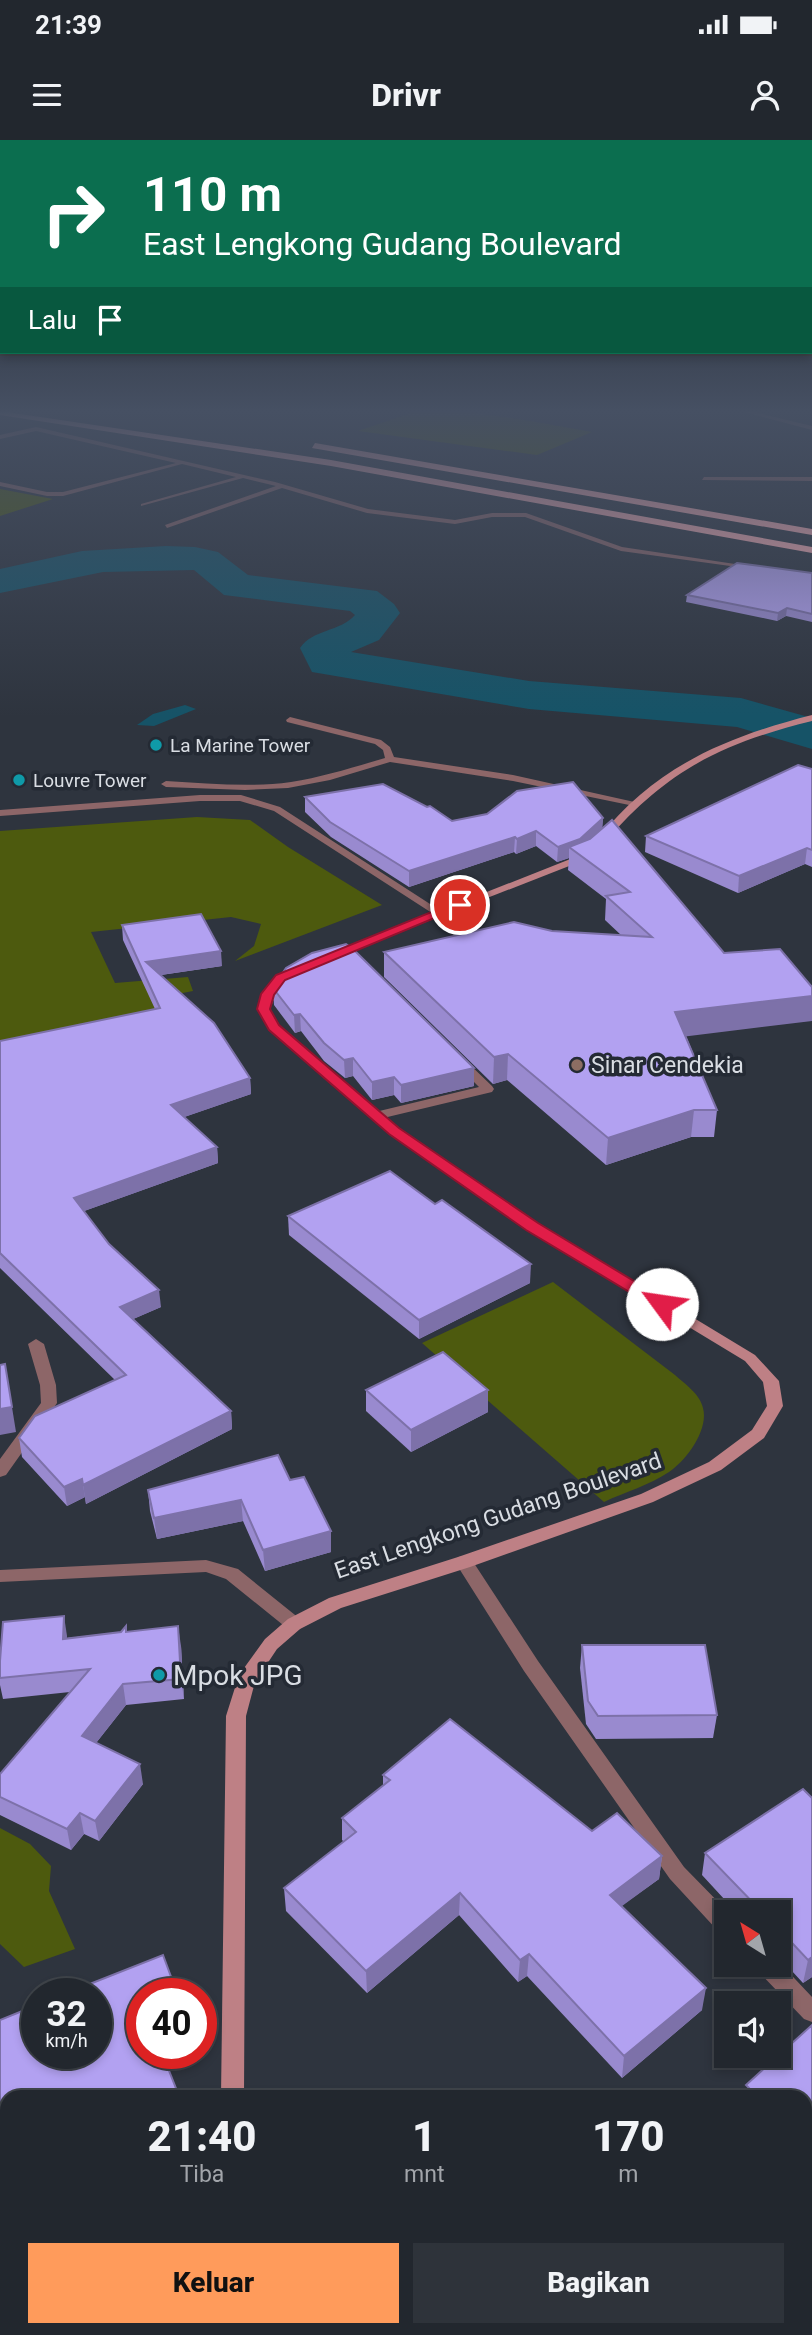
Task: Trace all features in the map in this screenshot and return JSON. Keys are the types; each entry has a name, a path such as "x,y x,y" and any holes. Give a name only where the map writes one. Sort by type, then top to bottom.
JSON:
{"highway":[{"path":"604,512 812,550"},
{"path":"699,512 812,532"}],"street":[{"path":"167,526 206,512"},
{"path":"377,512 455,522 501,514 526,515 621,549 761,568"},
{"name":"East Lengkong Gudang Boulevard","path":"232,2090 236,1716 246,1680 271,1644 294,1624 335,1603 464,1562 647,1498 715,1466 758,1434 775,1406 771,1381 750,1358 532,1226 375,1116 274,1027 264,1009 267,994 281,977 313,963 569,865 592,853 634,803 665,777 695,758 766,728 812,718"},
{"path":"290,720 378,742 387,749 390,759"},
{"path":"166,783 245,787 288,785 327,778 390,759 513,778 634,803"},
{"path":"0,813 200,798 241,798 277,809 439,913"},
{"path":"342,951 359,962"},
{"path":"375,1116 488,1088 448,1050"},
{"path":"0,1471 49,1403 48,1385 36,1344"},
{"path":"464,1562 531,1666 677,1873 714,1912"},
{"path":"0,1576 206,1566 232,1574 294,1624"},
{"path":"780,1978 812,2011"}],"green space":[{"path":"197,817 250,820 288,847 382,905 235,961 254,946 261,924 231,917 91,932 115,983 188,977 193,991 152,999 171,1008 0,1053 0,831"},
{"path":"553,1282 675,1375 695,1394 703,1408 703,1426 695,1444 676,1467 654,1481 604,1502 422,1343"},
{"path":"0,1828 30,1844 51,1866 49,1891 75,1949 24,1967 0,1944"}],"water":[{"path":"185,705 196,709 154,726 137,725 153,714"}],"building":[{"path":"737,563 812,573 812,614 787,608 778,613 687,595"},
{"path":"798,765 812,769 812,850 807,848 739,876 646,836"},
{"path":"573,782 603,818 580,839 558,847 536,831 409,871 330,822 305,797 383,784 427,807 430,806 452,821 487,814 517,791"},
{"path":"612,820 724,953 780,949 812,987 812,996 675,1012 717,1110 694,1110 608,1138 508,1054 494,1057 384,952 514,922 552,931 652,937 606,896 630,892 569,847 590,839"},
{"path":"201,914 221,951 146,962 214,1023 250,1078 171,1105 217,1147 74,1198 109,1244 159,1290 120,1307 231,1411 83,1485 82,1479 64,1487 19,1438 35,1416 126,1375 0,1253 0,1041 160,1008 122,925"},
{"path":"346,944 474,1068 401,1085 394,1077 372,1082 353,1058 344,1060 324,1043 300,1014 294,1015 273,988 286,968 312,953"},
{"path":"390,1171 435,1204 442,1200 531,1264 419,1320 288,1216"},
{"path":"443,1352 488,1390 411,1430 366,1390"},
{"path":"5,1364 12,1407 0,1409 0,1365"},
{"path":"278,1455 290,1480 304,1477 331,1531 263,1550 241,1500 154,1518 148,1490"},
{"path":"64,1616 63,1639 121,1632 126,1626 126,1632 178,1626 181,1679 123,1684 82,1736 140,1764 95,1821 80,1813 67,1829 0,1797 0,1774 90,1669 0,1678 3,1622"},
{"path":"582,1645 705,1645 717,1715 598,1716 588,1701"},
{"path":"450,1719 592,1831 617,1813 662,1856 610,1895 706,1988 624,2056 529,1954 520,1960 460,1893 366,1971 284,1888 356,1832 342,1818 390,1780 383,1775"},
{"path":"803,1789 812,1798 812,1957 808,1960 791,1942 791,1900 750,1900 705,1853"},
{"path":"163,1955 171,1978 126,1978 126,2069 168,2069 177,2090 0,2090 0,2020 21,2011 21,2069 112,2069 112,1978 105,1978"},
{"path":"812,2025 812,2090 750,2089 746,2085 765,2068 791,2068 791,2044"}],"waterway":[{"path":"0,581 103,560 199,559 214,565 238,586 362,600 379,613 364,631 322,648 328,662 529,695 741,713 812,734"}],"place":[{"name":"La Marine Tower","path":"156,745"},
{"name":"Louvre Tower","path":"19,780"},
{"name":"Sinar Cendekia","path":"577,1065"},
{"name":"Mpok JPG","path":"159,1675"}],"route":[{"path":"460,905 281,977 267,994 264,1009 274,1027 394,1131 532,1226 662,1304"}]}
